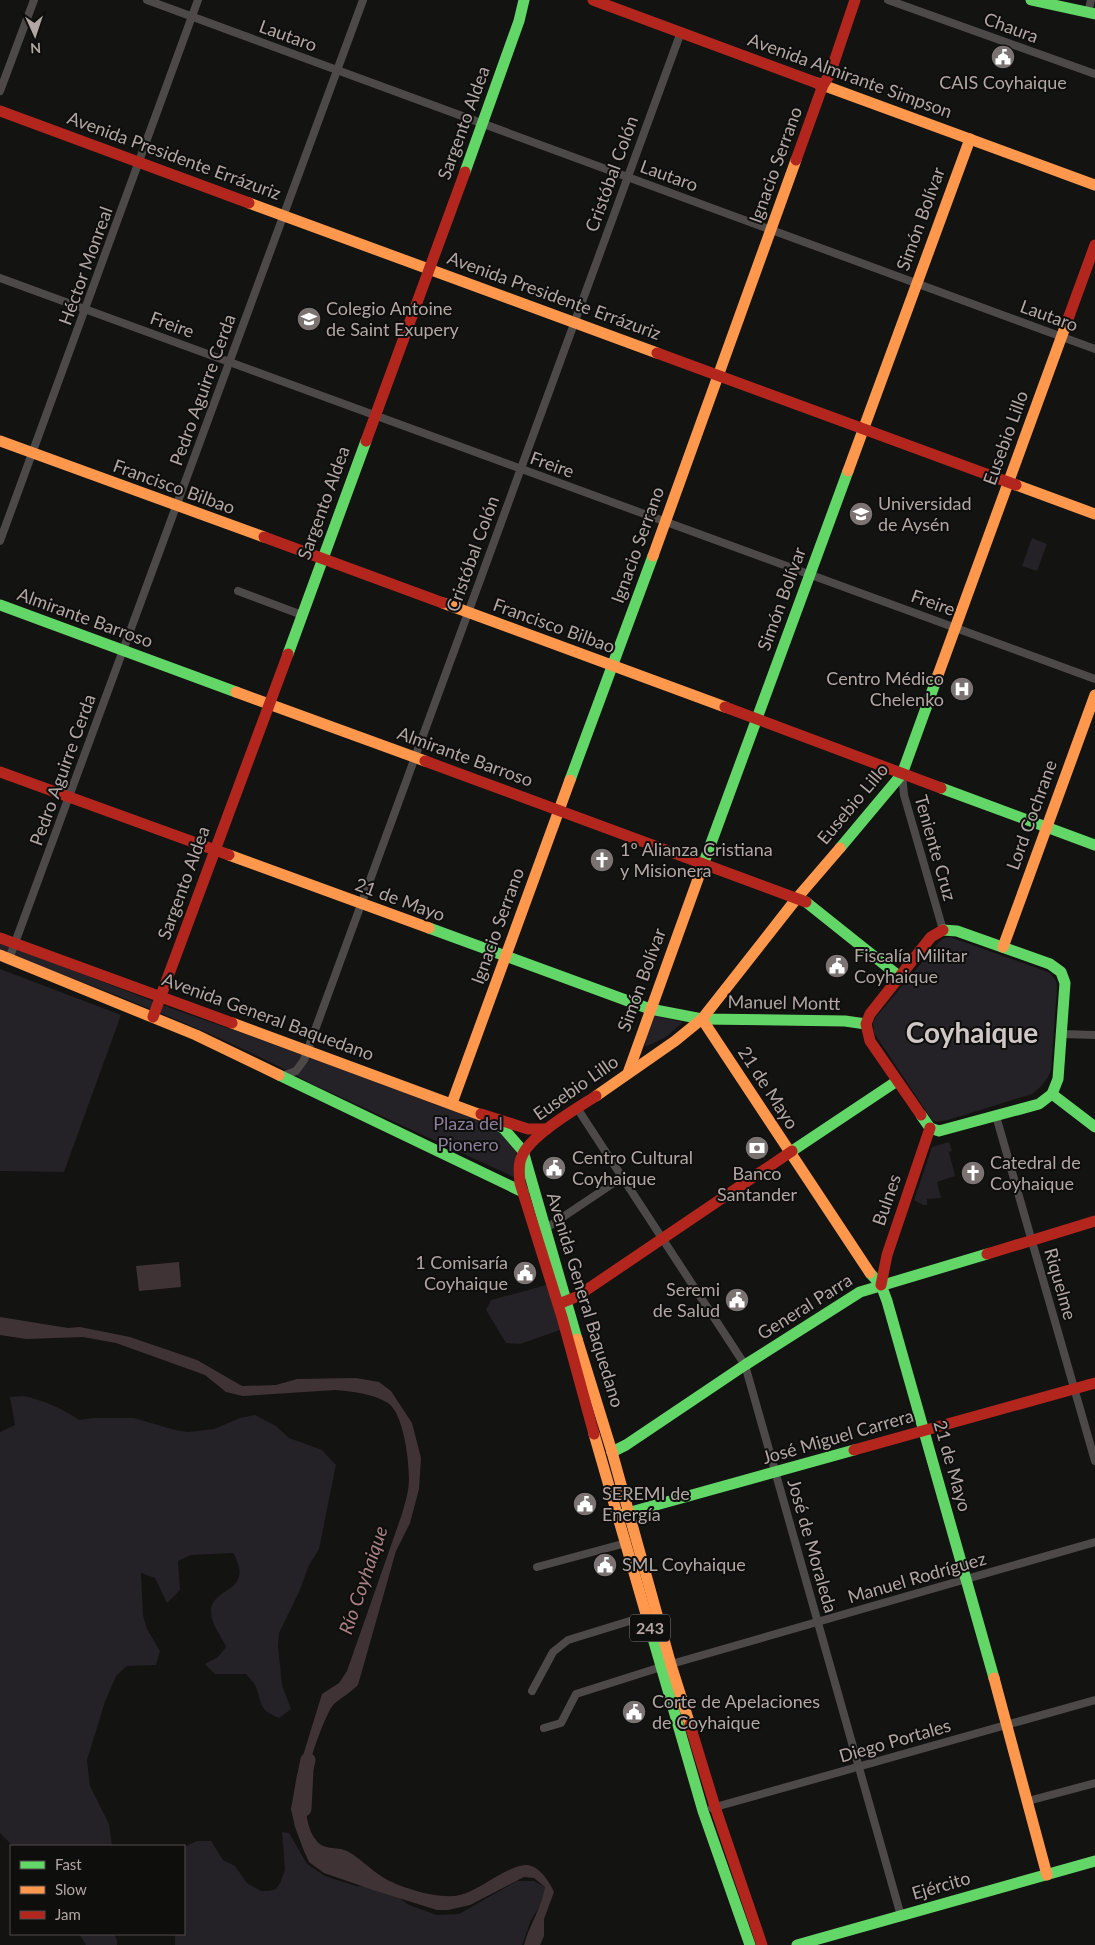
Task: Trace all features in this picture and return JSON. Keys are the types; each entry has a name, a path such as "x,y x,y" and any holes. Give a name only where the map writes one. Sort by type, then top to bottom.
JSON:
{"street":[{"path":"0,91 34,0"},
{"name":"Lautaro","path":"147,0 1095,349"},
{"name":"Héctor Monreal","path":"0,541 198,0"},
{"name":"Pedro Aguirre Cerda","path":"4,957 14,944 363,0"},
{"name":"Sargento Aldea","path":"153,1017 430,269 519,20 524,0"},
{"name":"Avenida Almirante Simpson","path":"593,0 970,138 1095,186"},
{"name":"Ignacio Serrano","path":"452,1103 719,375 823,84 830,74 854,0"},
{"name":"Chaura","path":"888,0 1095,74"},
{"path":"1031,0 1091,13 1091,0"},
{"name":"Cristóbal Colón","path":"282,1076 292,1073 299,1068 304,1060 681,32"},
{"name":"Avenida Presidente Errázuriz","path":"0,111 1095,514"},
{"name":"Simón Bolívar","path":"628,1073 703,863 970,138"},
{"name":"Eusebio Lillo","path":"523,1151 547,1130 676,1041 702,1019 797,898 902,774 1095,245"},
{"name":"Freire","path":"0,278 1095,679"},
{"name":"Francisco Bilbao","path":"0,442 1095,845"},
{"path":"238,591 302,615"},
{"name":"Almirante Barroso","path":"0,605 797,898 804,901 900,977"},
{"name":"Lord Cochrane","path":"1003,947 1095,695"},
{"name":"21 de Mayo","path":"0,772 650,1009 702,1019 860,1258 881,1285 967,1579 1047,1874"},
{"name":"Teniente Cruz","path":"902,774 904,795 943,930"},
{"path":"943,930 953,930 1050,964 1061,972 1065,983 1058,1079 1052,1094 1039,1104 937,1131 930,1128 870,1041 866,1024 870,1014 931,937 943,930"},
{"name":"Avenida General Baquedano","path":"0,938 481,1114 504,1129 523,1151 545,1229 597,1444 624,1515 626,1543 646,1616 666,1666 716,1807 762,1945"},
{"name":"Avenida General Baquedano","path":"4,957 153,1017 282,1076 523,1192 612,1452 624,1515 666,1666 703,1811 750,1945"},
{"name":"Manuel Montt","path":"702,1019 845,1021 866,1024"},
{"path":"1061,1034 1095,1035"},
{"path":"562,1303 576,1297 897,1081"},
{"path":"1052,1094 1095,1127"},
{"name":"José de Moraleda","path":"577,1108 745,1365 901,1916"},
{"path":"481,1114 528,1129 547,1130"},
{"name":"Riquelme","path":"996,1116 1095,1460"},
{"name":"Bulnes","path":"881,1285 887,1255 930,1128"},
{"path":"523,1151 519,1172 523,1192"},
{"path":"545,1229 621,1178"},
{"name":"General Parra","path":"612,1452 626,1445 852,1296 881,1285 1095,1222"},
{"path":"860,1258 875,1260 887,1255"},
{"name":"José Miguel Carrera","path":"624,1515 1095,1383"},
{"path":"597,1444 604,1450 612,1452"},
{"name":"Manuel Rodríguez","path":"544,1728 561,1723 576,1694 666,1666 1095,1542"},
{"path":"536,1567 626,1543"},
{"path":"532,1691 553,1652 568,1640 646,1616"},
{"name":"Diego Portales","path":"703,1811 1095,1700"},
{"path":"1028,1801 1095,1782"},
{"name":"Ejército","path":"797,1945 1095,1861"}],"green space":[{"path":"1032,538 1047,544 1037,571 1022,566"},
{"path":"950,937 1048,972 1054,977 1057,989 1051,1070 1043,1084 1032,1094 936,1122 932,1120 874,1033 873,1023 939,942 944,938"},
{"name":"Plaza del Pionero","path":"0,942 173,1009 441,1103 489,1123 508,1140 516,1151 518,1179 310,1083 235,1045 118,996 0,951"},
{"path":"0,969 121,1015 64,1172 0,1171"},
{"path":"655,1016 683,1022 666,1037 645,1047 646,1037"},
{"path":"949,1142 952,1151 949,1152 955,1176 937,1182 941,1198 927,1199 927,1205 923,1205 914,1200 932,1147"},
{"path":"550,1284 563,1329 520,1344 506,1343 486,1310 491,1300"},
{"path":"24,1396 39,1400 53,1405 79,1420 134,1418 188,1432 214,1429 240,1418 255,1415 276,1426 289,1438 322,1450 336,1465 319,1549 309,1565 299,1592 279,1633 278,1646 282,1685 291,1709 279,1718 264,1709 255,1685 246,1674 215,1674 205,1664 218,1657 226,1647 214,1625 211,1611 213,1603 236,1583 239,1576 239,1566 233,1553 191,1555 178,1561 180,1590 167,1603 155,1578 141,1573 143,1615 147,1629 160,1651 156,1665 127,1666 116,1676 105,1702 87,1760 90,1786 109,1824 112,1845 12,1845 0,1833 0,1432 15,1425 10,1397"},
{"path":"282,1832 289,1833 307,1864 325,1876 356,1886 370,1887 398,1897 409,1905 437,1915 459,1914 517,1881 534,1881 545,1887 543,1901 531,1920 522,1945 175,1945 175,1935 185,1935 185,1847 197,1841 211,1841 223,1860 235,1866 247,1883 261,1891 276,1889 285,1870"},
{"path":"80,1935 114,1935 117,1940 117,1945 86,1945"}],"shaded area":[{"path":"179,1262 181,1287 139,1291 136,1266"},
{"path":"0,1317 68,1328 80,1327 130,1337 197,1360 242,1386 276,1385 297,1379 356,1378 379,1382 391,1391 412,1423 421,1458 419,1489 410,1523 396,1551 358,1685 334,1704 316,1743 305,1785 308,1821 312,1835 323,1846 347,1851 391,1882 432,1894 442,1896 460,1895 509,1870 525,1865 534,1867 550,1883 554,1892 544,1919 544,1936 540,1945 524,1945 545,1887 534,1878 524,1877 470,1905 448,1910 437,1910 324,1873 309,1862 295,1827 291,1809 297,1775 322,1694 339,1683 347,1671 407,1497 409,1479 407,1450 398,1417 388,1403 376,1397 341,1390 243,1396 226,1392 205,1375 116,1343 83,1337 26,1339 0,1335"}],"waterway":[{"name":"Río Coyhaique","path":"304,1809 308,1760"}],"traffic: fast":[{"path":"465,172 519,21 524,0"},
{"path":"1031,0 1095,14"},
{"path":"288,654 366,441"},
{"path":"703,865 848,471"},
{"path":"570,780 653,556"},
{"path":"0,605 236,692"},
{"path":"840,848 902,774 938,675"},
{"path":"941,788 1095,845"},
{"path":"806,902 900,977"},
{"path":"429,928 650,1009 702,1019 845,1021 866,1024"},
{"path":"921,1115 930,1128 939,1131 1039,1104 1052,1094 1058,1079 1065,983 1061,972 1050,964 957,931 943,930"},
{"path":"279,1075 523,1192"},
{"path":"792,1151 897,1081"},
{"path":"1052,1094 1095,1127"},
{"path":"486,1117 504,1129 523,1151 577,1339"},
{"path":"612,1452 626,1445 745,1365 860,1292 987,1254"},
{"path":"870,1273 881,1285 887,1301 994,1678"},
{"path":"620,1515 854,1450"},
{"path":"652,1635 703,1811 750,1945"},
{"path":"797,1945 1095,1861"}],"traffic: slow":[{"path":"817,83 1095,185"},
{"path":"848,471 970,139"},
{"path":"653,556 796,160"},
{"path":"249,203 657,353"},
{"path":"938,675 1068,319"},
{"path":"0,441 264,537"},
{"path":"1016,485 1095,514"},
{"path":"443,603 725,707"},
{"path":"236,692 425,761"},
{"path":"1003,947 1095,695"},
{"path":"452,1103 570,780"},
{"path":"596,1096 675,1041 702,1019 797,898 840,848"},
{"path":"229,855 429,928"},
{"path":"628,1073 703,865"},
{"path":"0,955 196,1035 279,1075"},
{"path":"702,1019 870,1273"},
{"path":"232,1023 486,1117"},
{"path":"577,1339 612,1452"},
{"path":"594,1434 652,1635"},
{"path":"612,1452 671,1665 690,1725"},
{"path":"994,1678 1047,1875"}],"traffic: jam":[{"path":"593,0 817,83"},
{"path":"796,160 823,85 830,74 855,0"},
{"path":"0,111 249,203"},
{"path":"366,441 465,172"},
{"path":"1068,319 1095,245"},
{"path":"657,353 1016,485"},
{"path":"264,537 443,603"},
{"path":"153,1017 288,654"},
{"path":"725,707 941,788"},
{"path":"425,761 806,902"},
{"path":"0,772 229,855"},
{"path":"921,1115 870,1041 866,1024 870,1014 931,937 943,930"},
{"path":"0,938 232,1023"},
{"path":"594,1434 562,1317 520,1183 519,1169 522,1156 527,1148 544,1131 596,1096"},
{"path":"481,1114 528,1129 547,1129"},
{"path":"881,1285 887,1255 930,1128"},
{"path":"561,1303 576,1297 792,1151"},
{"path":"987,1254 1095,1221"},
{"path":"854,1450 1095,1383"},
{"path":"690,1725 715,1807 762,1945"}],"place":[{"name":"CAIS Coyhaique","path":"1003,57"},
{"name":"Colegio Antoine de Saint Exupery","path":"309,319"},
{"name":"Universidad de Aysén","path":"861,514"},
{"name":"Centro Médico Chelenko","path":"962,689"},
{"name":"1º Alianza Cristiana y Misionera","path":"602,860"},
{"name":"Fiscalía Militar Coyhaique","path":"837,966"},
{"name":"Banco Santander","path":"757,1148"},
{"name":"Centro Cultural Coyhaique","path":"554,1168"},
{"name":"Catedral de Coyhaique","path":"973,1173"},
{"name":"1 Comisaría Coyhaique","path":"525,1273"},
{"name":"Seremi de Salud","path":"737,1300"},
{"name":"SEREMI de Energía","path":"585,1504"},
{"name":"SML Coyhaique","path":"605,1565"},
{"name":"Corte de Apelaciones de Coyhaique","path":"634,1712"}],"district":[{"name":"Coyhaique","path":"972,1033"}]}
